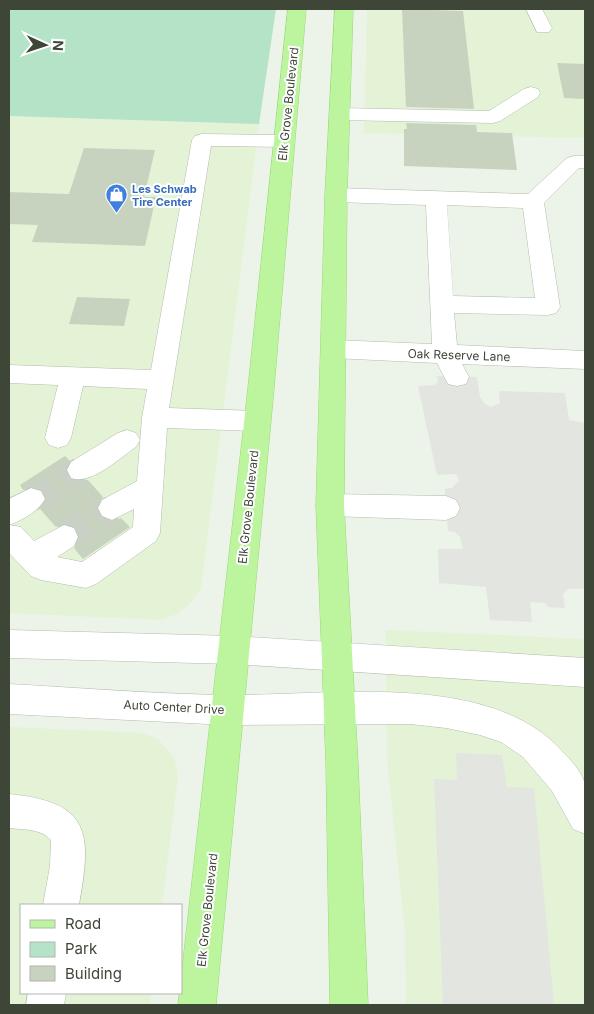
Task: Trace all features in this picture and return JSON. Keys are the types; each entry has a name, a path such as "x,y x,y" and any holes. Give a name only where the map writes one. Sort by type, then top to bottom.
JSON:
{"main road":[{"name":"Elk Grove Boulevard","path":"197,1005 258,421 298,9"},
{"path":"344,9 336,195 330,505 350,1005"}],"street":[{"path":"534,9 543,28"},
{"path":"339,114 493,117 531,93"},
{"path":"17,516 32,558 41,567 86,575 146,533 155,418 202,140 284,141"},
{"path":"336,195 534,201 574,162 585,162"},
{"path":"436,198 445,354 457,377"},
{"path":"443,304 548,307 534,201"},
{"name":"Oak Reserve Lane","path":"333,349 585,360"},
{"path":"9,374 162,380"},
{"path":"58,438 73,376"},
{"path":"155,418 258,421"},
{"path":"80,470 127,440"},
{"path":"112,508 149,487"},
{"path":"330,505 446,508"},
{"path":"32,558 64,537"},
{"path":"9,644 233,650 585,673"},
{"name":"Auto Center Drive","path":"9,699 228,710 385,708 473,717 511,731 537,750 562,773 585,817"},
{"path":"9,811 53,817 65,828 70,849 61,904"}],"shaded area":[{"path":"367,9 585,9 585,138 364,133"},
{"path":"9,116 259,124 201,588 192,602 177,614 160,620 9,613"},
{"path":"437,376 477,377 480,397 484,403 491,407 500,403 499,391 565,393 569,420 585,423 585,589 568,589 563,594 565,608 548,607 545,603 530,602 532,622 490,620 486,587 439,583 438,549 463,549 460,537 455,532 448,531 446,508 445,489 452,488 459,480 457,475 437,475 418,386 434,385 438,382"},
{"path":"386,630 585,639 585,1005 406,1005 405,933 387,759"},
{"path":"9,727 141,733 158,739 174,758 178,776 162,904 20,904 20,994 151,994 150,1005 9,1005"},
{"path":"456,753 502,755 507,787 534,788 554,1005 443,1005 434,779 457,780"}],"green space":[{"path":"9,9 276,9 259,124 9,116"}],"building":[{"path":"402,9 463,11 474,109 406,107"},
{"path":"557,63 585,64 585,99 564,98"},
{"path":"406,123 476,125 477,132 512,133 517,170 404,166 404,129 407,129"},
{"path":"84,148 155,150 144,197 156,197 145,246 32,242 38,225 9,224 9,192 69,194"},
{"path":"77,297 130,299 124,326 69,324"},
{"path":"65,456 70,461 65,469 69,479 88,480 103,497 96,507 100,517 111,522 121,518 130,527 83,559 74,548 80,538 76,527 65,523 56,527 40,509 47,500 43,490 32,486 23,490 20,485"}],"tunnel":[{"path":"31,499 80,470"},
{"path":"64,537 112,508"}],"place":[{"name":"Les Schwab Tire Center","path":"116,214"}]}
